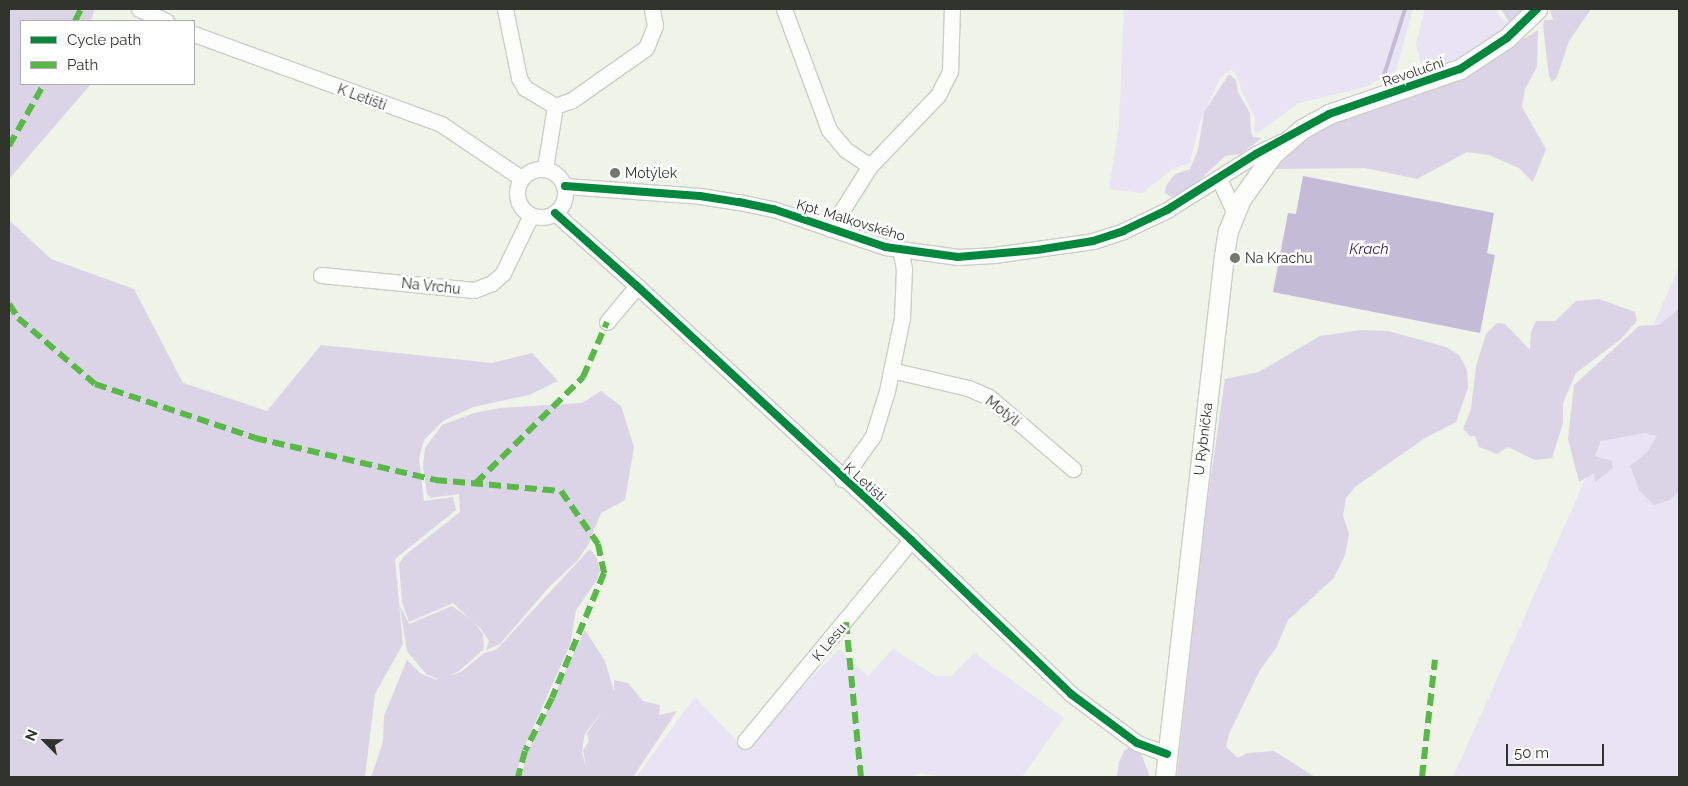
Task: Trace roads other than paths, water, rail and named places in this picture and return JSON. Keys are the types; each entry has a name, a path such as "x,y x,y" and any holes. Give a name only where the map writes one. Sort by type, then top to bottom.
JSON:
{"street":[{"path":"138,9 164,20"},
{"path":"505,9 519,78 525,88 555,106"},
{"path":"555,106 572,100 646,48 654,26 652,9"},
{"path":"784,9 829,130 846,150 870,166"},
{"path":"830,229 870,166 938,95 950,71 952,9"},
{"name":"Revoluční","path":"1285,140 1329,114 1460,69 1507,38 1537,9"},
{"name":"K Letišti","path":"195,34 441,124 521,178"},
{"path":"544,168 555,106"},
{"name":"Kpt. Malkovského","path":"565,186 729,200 773,209 830,229 900,249 958,258 1037,250 1093,241 1123,231 1167,210 1256,154 1285,140"},
{"name":"U Rybníčka","path":"1167,754 1224,255 1235,213 1261,168 1285,140"},
{"path":"544,168 558,174 565,186 564,201 555,213 543,218 531,215 520,206 516,192 521,178 531,170 544,168"},
{"path":"1219,179 1235,213"},
{"name":"K Letišti","path":"555,213 637,286 842,479 911,540 1071,694 1137,743 1167,754"},
{"name":"Na Vrchu","path":"321,275 474,290 492,283 503,273 531,215"},
{"path":"842,479 873,436 891,370 902,318 904,269 900,249"},
{"path":"607,322 637,286"},
{"name":"Motýlí","path":"891,370 968,388 989,397 1073,469"},
{"name":"K Lesu","path":"745,741 911,540"},
{"path":"1165,777 1167,754"}],"water":[{"name":"Krach","path":"1303,176 1494,213 1487,253 1495,255 1480,333 1273,292 1288,213 1296,214"}],"waterway":[{"path":"1386,88 1384,75 1405,9"}],"place":[{"name":"Motýlek","path":"615,173"},
{"name":"Na Krachu","path":"1235,258"}]}
